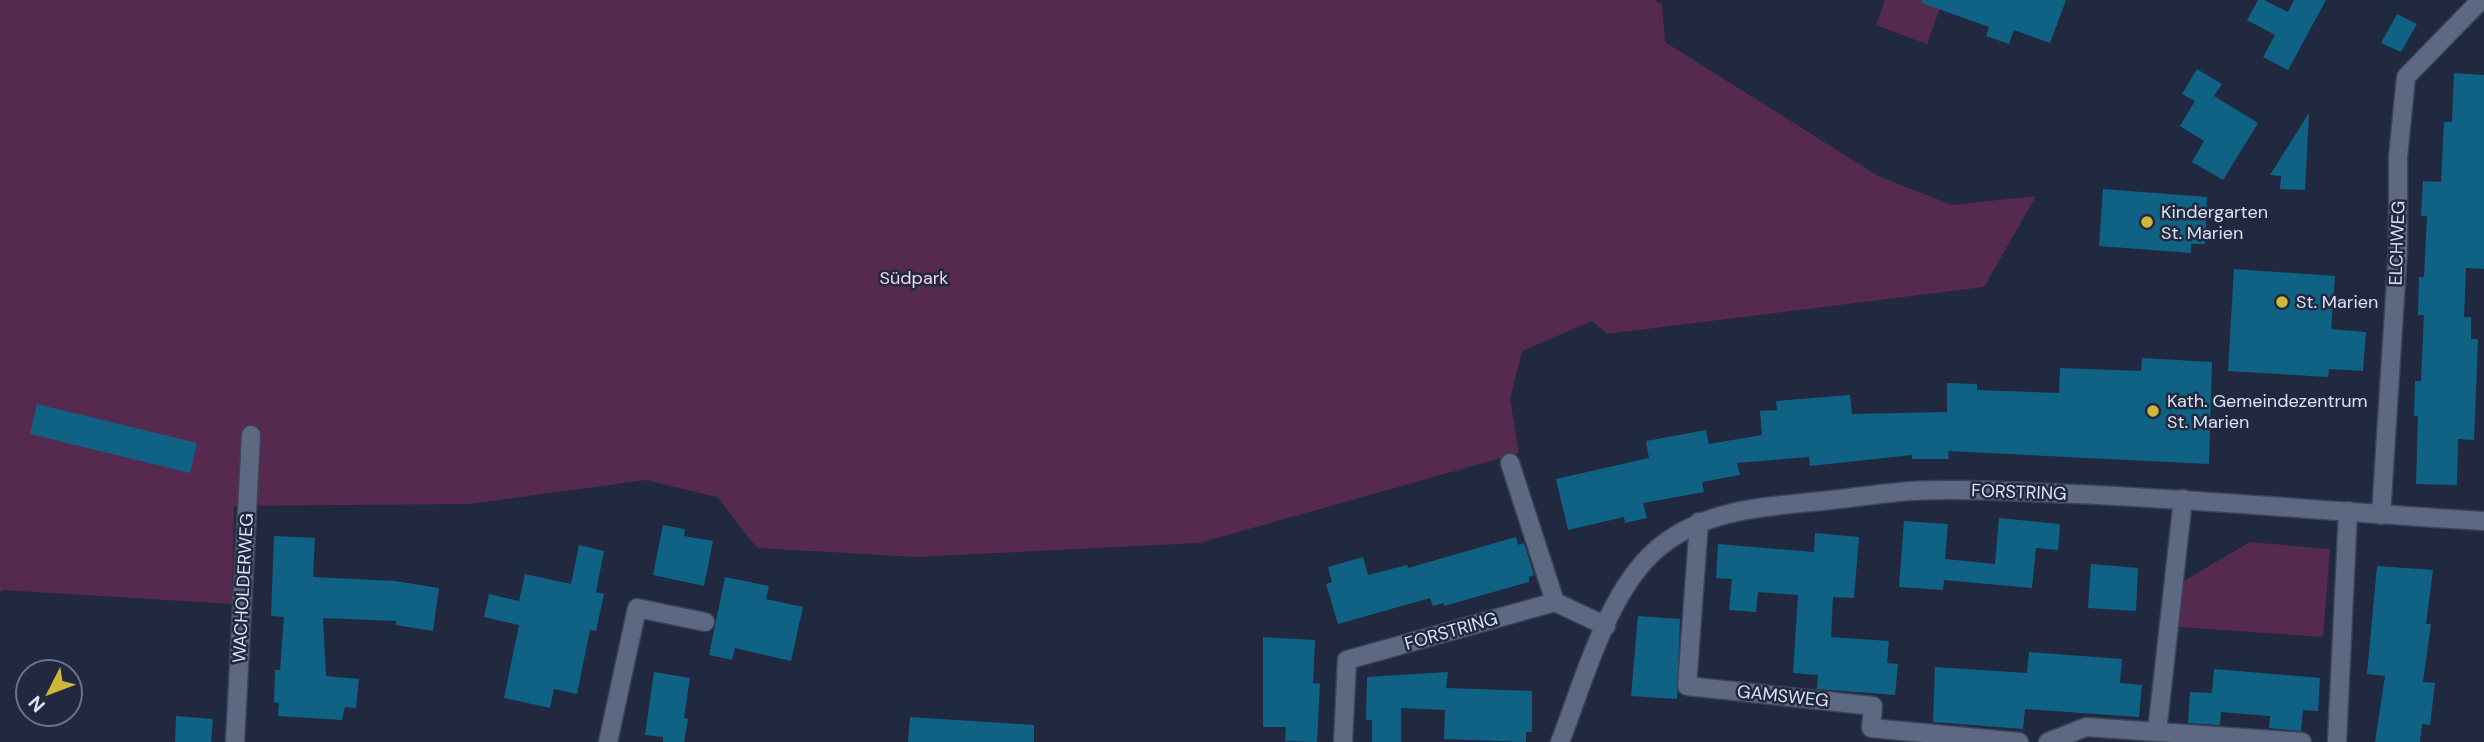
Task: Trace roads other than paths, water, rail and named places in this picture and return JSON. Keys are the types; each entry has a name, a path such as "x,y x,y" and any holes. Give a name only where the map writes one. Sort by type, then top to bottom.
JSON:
{"street":[{"name":"ELCHWEG","path":"2381,515 2398,250 2398,157 2406,77 2481,0"},
{"name":"WACHOLDERWEG","path":"235,742 251,435"},
{"path":"1510,463 1555,602 1606,626"},
{"name":"FORSTRING","path":"1560,742 1606,626 1623,591 1644,562 1671,539 1699,522 1743,509 1911,491 1993,491 2183,499 2484,521"},
{"path":"2157,732 2183,499"},
{"path":"2337,742 2348,511"},
{"name":"GAMSWEG","path":"1699,522 1687,686 1873,706 1871,728 2019,742"},
{"name":"FORSTRING","path":"1343,742 1347,660 1555,602"},
{"path":"608,742 637,608 705,622"},
{"path":"2048,742 2086,727 2302,742"}],"place":[{"name":"Kindergarten St. Marien","path":"2147,222"},
{"name":"St. Marien","path":"2282,302"},
{"name":"Kath. Gemeindezentrum St. Marien","path":"2153,411"}],"park label":[{"name":"Südpark","path":"914,278"}]}
